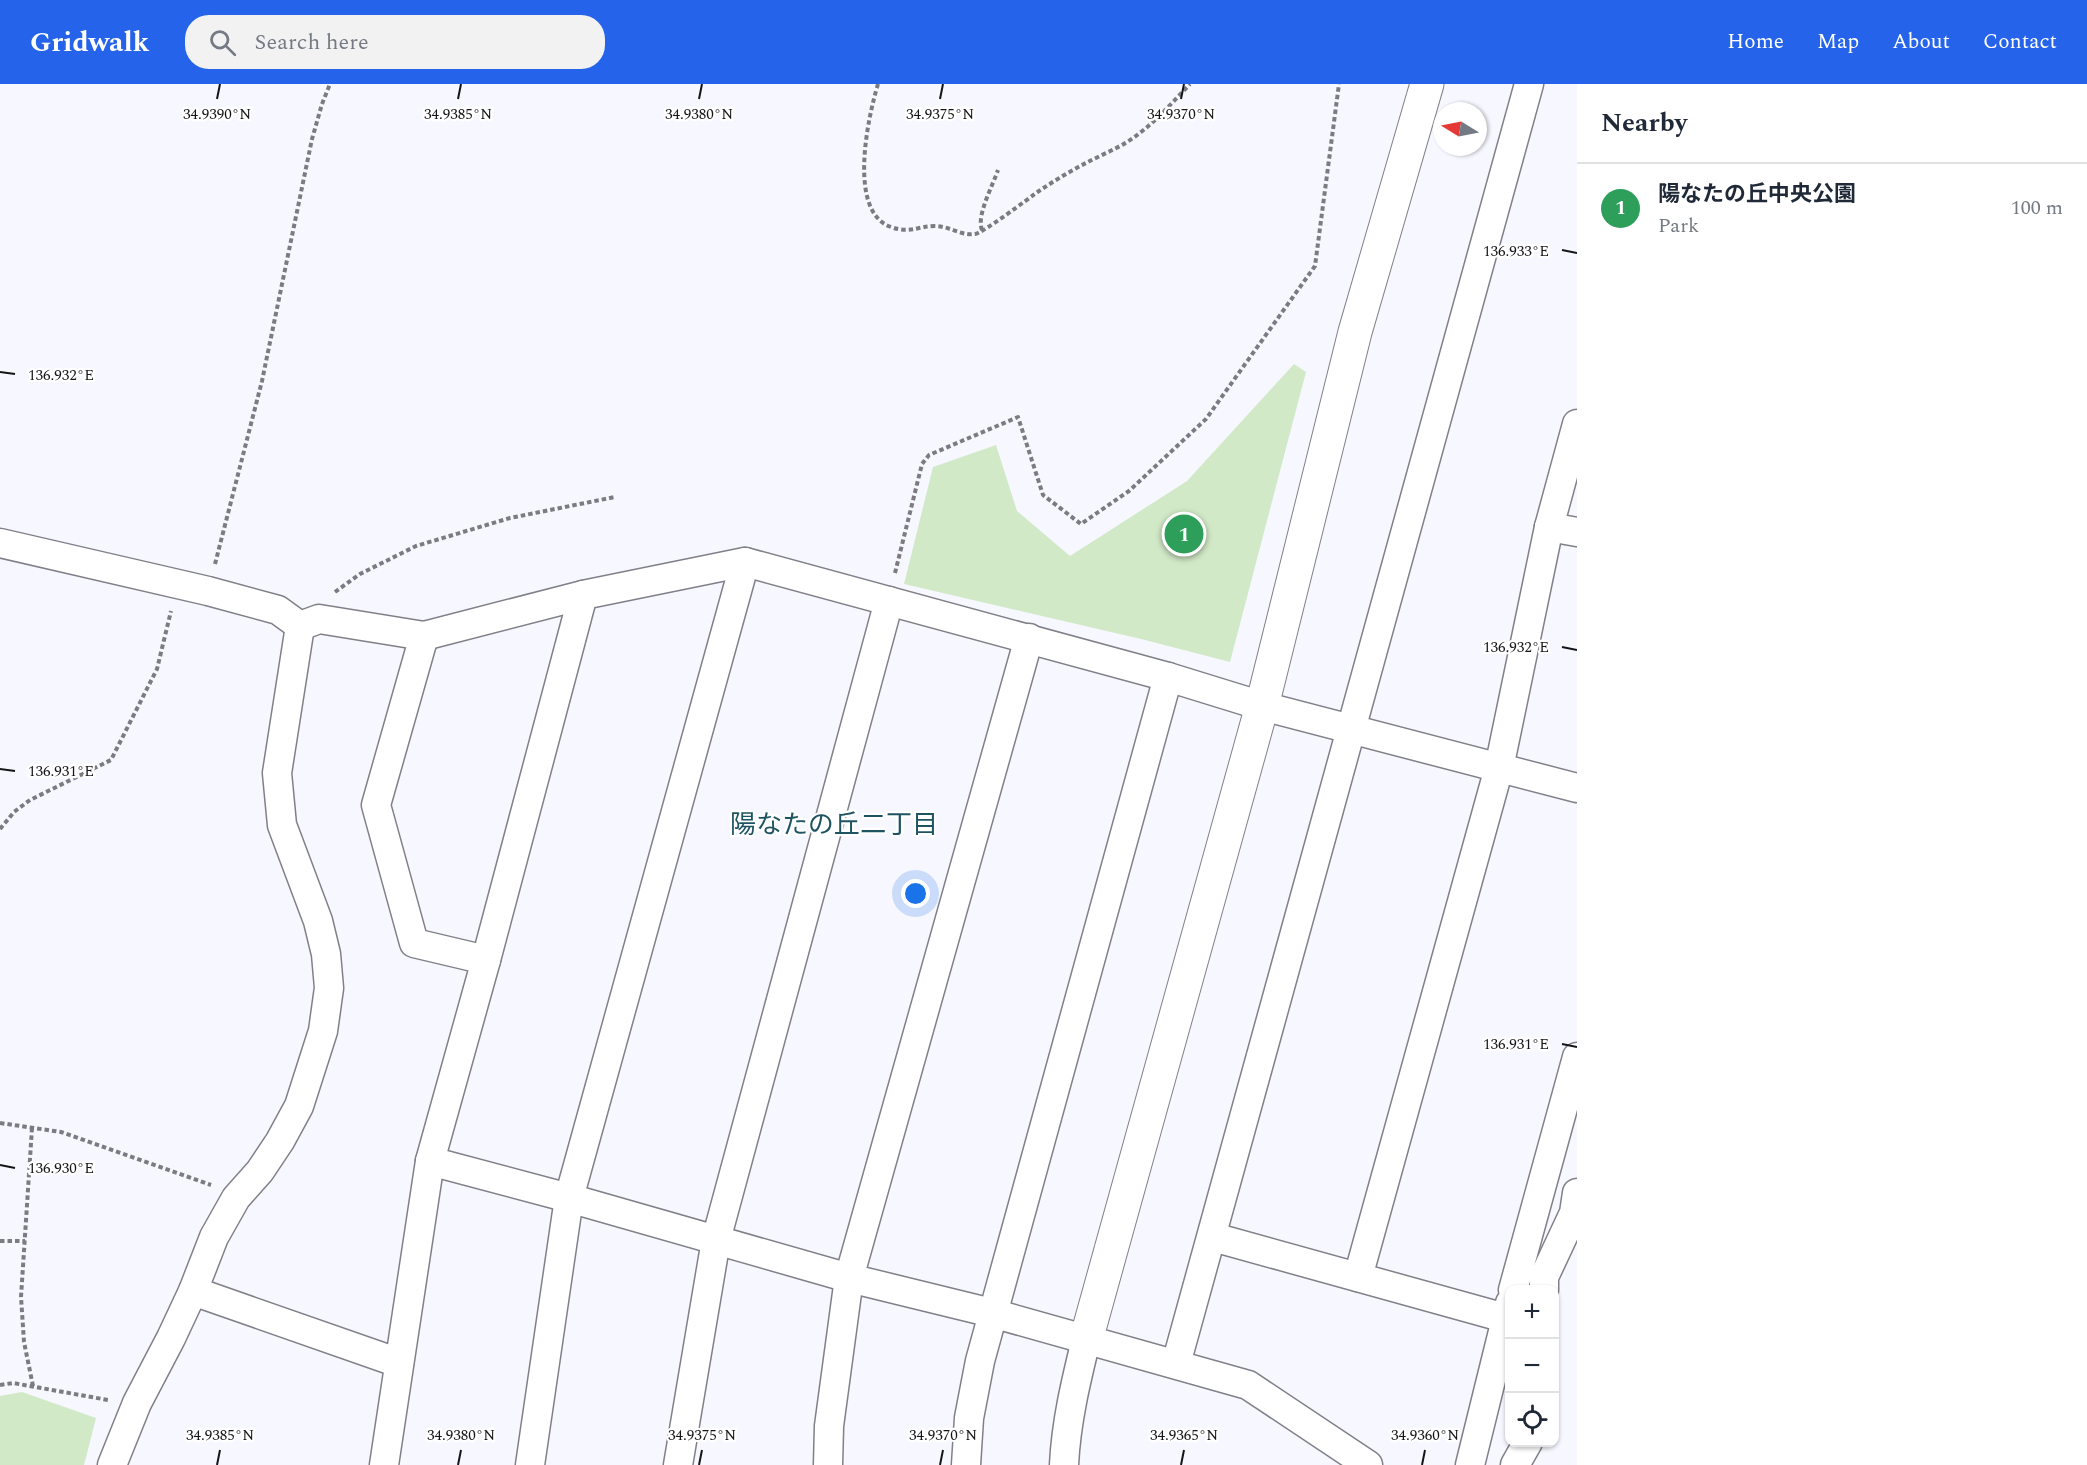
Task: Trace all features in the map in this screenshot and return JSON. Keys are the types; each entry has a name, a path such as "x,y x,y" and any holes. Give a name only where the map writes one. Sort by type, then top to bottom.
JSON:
{"street":[{"path":"1064,1465 1065,1438 1072,1395 1086,1340 1262,706 1355,332 1427,84"},
{"path":"1176,1364 1213,1237 1528,84"},
{"path":"1358,1277 1499,768 1550,527 1577,424"},
{"path":"1550,527 1577,532"},
{"path":"0,543 208,591 278,610 310,622 424,636 583,595 745,562 1168,676 1262,706 1577,788"},
{"path":"530,1465 569,1198 745,562"},
{"path":"384,1465 430,1161 583,595"},
{"path":"678,1465 716,1240 889,602"},
{"path":"112,1465 133,1412 193,1291 214,1237 237,1198 280,1142 299,1106 323,1031 329,988 326,954 318,921 282,825 277,773 310,622"},
{"path":"424,636 376,805 414,943 486,960"},
{"path":"828,1465 829,1426 849,1278 1029,638"},
{"path":"966,1465 969,1418 992,1313 1168,676"},
{"path":"1514,1285 1577,1057"},
{"path":"430,1161 849,1278 992,1313 1248,1385 1368,1465"},
{"path":"1544,1285 1544,1277 1574,1213 1577,1193"},
{"path":"1213,1237 1358,1277 1505,1311"},
{"path":"193,1291 399,1363"},
{"path":"1470,1465 1505,1319"},
{"path":"1515,1465 1526,1447"}],"path":[{"path":"208,591 262,381 312,139 330,84"},
{"path":"878,84 870,109 864,153 864,184 870,204 880,220 889,227 904,231 944,226 963,233 976,234 1049,185 1127,142 1158,117 1191,84"},
{"path":"895,573 922,464 929,455 1018,417 1043,495 1082,524 1129,492 1206,419 1314,266 1339,84"},
{"path":"982,230 980,224 984,206 998,170"},
{"path":"310,622 330,596 360,574 416,546 510,518 615,497"},
{"path":"0,829 14,812 30,800 111,760 157,669 177,584"},
{"path":"0,1123 61,1132 220,1188 237,1198"},
{"path":"32,1128 21,1297 24,1342 33,1386"},
{"path":"0,1241 25,1241"},
{"path":"0,1385 14,1383 106,1399 133,1412"}],"green space":[{"path":"1294,364 1306,372 1230,662 904,584 933,467 996,445 1017,511 1070,556 1187,481"},
{"path":"22,1392 96,1418 84,1465 0,1465 0,1396"}],"place":[{"name":"陽なたの丘中央公園","path":"1184,534"}],"district":[{"name":"陽なたの丘二丁目","path":"834,824"}]}
